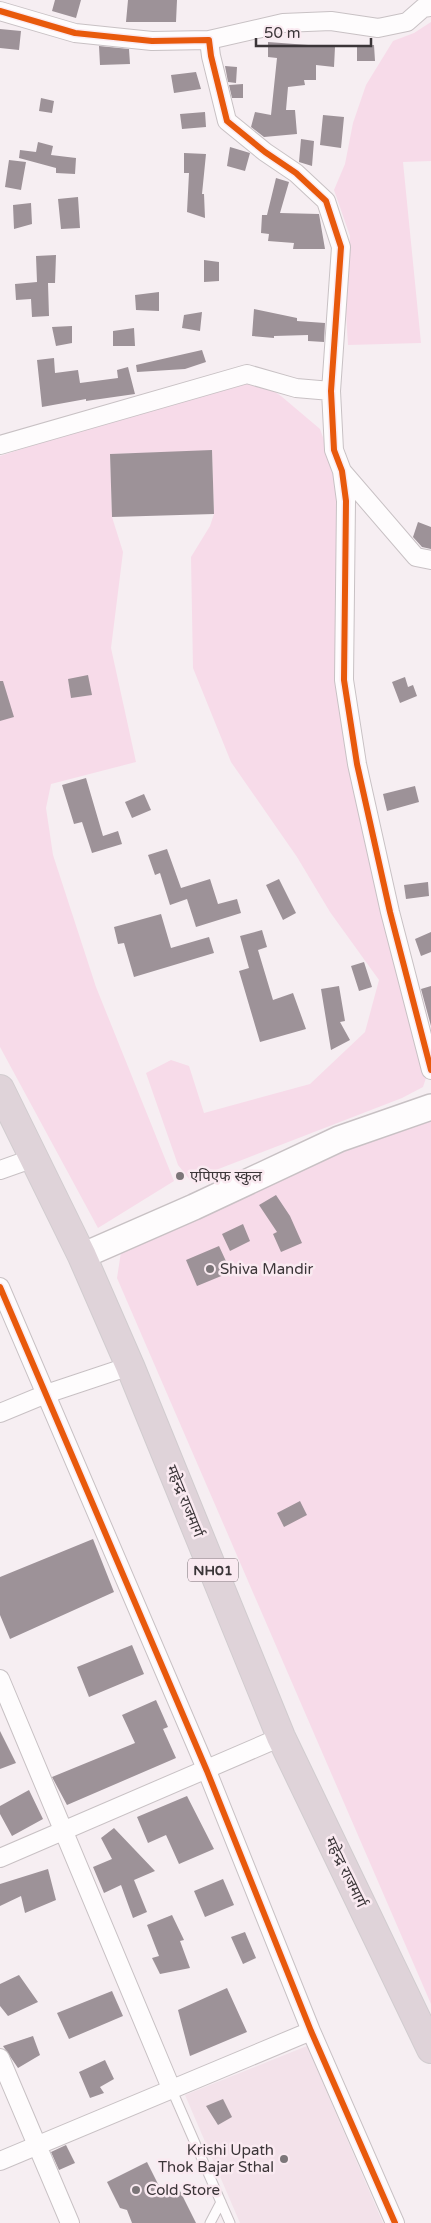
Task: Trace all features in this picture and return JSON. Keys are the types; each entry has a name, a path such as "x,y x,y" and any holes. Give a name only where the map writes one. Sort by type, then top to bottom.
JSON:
{"highway":[{"name":"महेन्द्र राजमार्ग","path":"0,1090 82,1256 130,1366 281,1737 431,2049"}],"street":[{"path":"0,7 3,0"},
{"path":"0,12 75,32 152,41 209,40 283,22 331,21 378,28 407,22 423,8 431,7"},
{"path":"209,40 211,56 227,121 265,152 296,173 326,201 341,247 331,391 334,450 342,472 346,501 344,680 357,764 390,912 431,1070"},
{"path":"0,445 247,374 296,388 331,391"},
{"path":"342,472 416,557 431,560"},
{"path":"82,1256 194,1207 339,1139 431,1107"},
{"path":"0,1170 34,1158"},
{"path":"0,1287 206,1771 311,2031 395,2223"},
{"path":"0,1413 46,1394 130,1366"},
{"path":"0,1679 171,2088"},
{"path":"0,1858 64,1829 206,1771 281,1737"},
{"path":"0,2161 311,2031"},
{"path":"0,2058 70,2223"}],"lane":[{"path":"171,2088 230,2223"},
{"path":"210,2223 222,2202"}],"shaded area":[{"path":"431,22 431,161 403,162 421,343 348,345 346,313 350,236 334,190 345,164 353,123 366,85 393,41 414,33"},
{"path":"244,381 259,381 281,396 320,429 336,474 336,649 427,1075 423,1087 402,1098 190,1180 178,1165 146,1073 171,1060 189,1066 204,1113 310,1084 365,1032 379,980 330,912 297,857 231,762 193,668 191,557 210,526 214,514 212,451 110,454 112,517 123,552 111,648 136,762 51,784 46,808 53,855 96,987 174,1181 98,1228 0,1047 0,456"},
{"path":"431,1113 431,2004 117,1278 121,1252"},
{"name":"Krishi Upath Thok Bajar Sthal","path":"307,2046 383,2223 240,2223 185,2095"}],"building":[{"path":"55,0 81,0 76,18 52,11"},
{"path":"128,0 177,0 176,22 126,22"},
{"path":"0,29 21,31 19,50 0,48"},
{"path":"268,42 335,47 334,67 316,65 316,80 304,80 305,85 288,87 286,110 295,110 297,134 264,137 251,127 255,112 271,115 277,58 268,57"},
{"path":"357,45 374,45 375,61 357,61"},
{"path":"99,46 129,49 130,64 100,65"},
{"path":"225,66 237,67 236,83 228,82"},
{"path":"196,72 201,89 174,93 171,75"},
{"path":"243,84 243,98 232,98 229,85"},
{"path":"41,98 54,101 52,113 39,111"},
{"path":"205,112 206,127 182,129 180,114"},
{"path":"323,115 344,117 341,148 320,145"},
{"path":"301,139 314,141 312,166 299,162"},
{"path":"38,142 53,146 51,155 76,158 75,174 56,173 56,168 19,158 20,150 36,152"},
{"path":"230,147 250,153 245,171 227,166"},
{"path":"184,153 206,154 202,194 204,194 205,218 187,212 189,173 184,173"},
{"path":"9,160 26,162 21,190 5,187"},
{"path":"276,178 289,182 280,213 319,214 325,249 293,249 294,243 268,241 269,234 261,233 262,215 267,215"},
{"path":"78,197 80,228 61,229 58,199"},
{"path":"31,203 32,224 14,229 13,205"},
{"path":"56,255 55,283 48,283 49,316 32,317 31,299 16,300 15,284 37,282 36,256"},
{"path":"204,260 219,262 219,281 204,282"},
{"path":"159,292 159,311 136,310 135,295"},
{"path":"254,309 297,318 297,321 325,323 324,342 308,341 308,335 274,336 274,338 252,336"},
{"path":"202,312 200,331 182,328 184,315"},
{"path":"72,326 72,343 56,346 52,327"},
{"path":"134,328 135,346 113,346 113,331"},
{"path":"202,350 206,362 185,369 137,372 136,365"},
{"path":"54,358 55,373 78,370 80,383 118,378 117,370 128,367 135,394 86,401 86,399 42,407 37,360"},
{"path":"212,450 214,514 112,517 110,454"},
{"path":"418,522 431,527 431,549 422,547 413,537"},
{"path":"88,675 92,695 71,698 68,679"},
{"path":"405,677 408,687 413,685 417,696 400,703 392,682"},
{"path":"0,681 3,681 14,717 0,721"},
{"path":"86,778 103,836 118,831 122,844 92,853 82,822 74,824 62,785"},
{"path":"415,786 419,802 387,811 383,794"},
{"path":"144,794 151,810 132,818 125,802"},
{"path":"167,849 181,888 210,879 218,904 237,899 241,913 196,927 187,899 170,905 160,873 155,875 148,855"},
{"path":"279,879 296,913 283,920 266,885"},
{"path":"428,882 429,896 406,899 404,885"},
{"path":"161,914 171,948 209,937 214,953 134,977 124,943 118,944 114,927"},
{"path":"262,930 267,947 258,950 273,1000 293,993 306,1029 260,1042 239,971 249,968 240,936"},
{"path":"431,932 431,952 421,956 415,939"},
{"path":"364,962 372,987 359,991 351,966"},
{"path":"339,986 345,1021 340,1022 350,1040 331,1050 321,989"},
{"path":"431,986 431,1026 421,989"},
{"path":"276,1195 290,1216 302,1243 281,1252 273,1234 277,1232 259,1205"},
{"path":"243,1224 250,1241 230,1251 222,1234"},
{"name":"Shiva Mandir","path":"219,1246 231,1272 197,1286 186,1260"},
{"path":"300,1501 307,1515 284,1527 277,1513"},
{"path":"93,1539 114,1592 10,1639 0,1615 0,1577"},
{"path":"132,1645 144,1674 89,1697 77,1667"},
{"path":"156,1700 168,1727 163,1729 176,1758 67,1805 52,1777 135,1743 122,1715"},
{"path":"0,1731 16,1763 0,1769"},
{"path":"29,1790 43,1819 12,1836 0,1814 0,1806"},
{"path":"187,1796 214,1849 179,1864 166,1835 148,1843 137,1817"},
{"path":"114,1828 155,1871 134,1880 147,1912 133,1918 121,1885 104,1893 93,1867 112,1859 101,1838"},
{"path":"48,1869 56,1900 25,1913 21,1896 0,1906 0,1884"},
{"path":"223,1879 234,1905 205,1917 194,1891"},
{"path":"172,1915 184,1940 180,1941 190,1968 160,1974 152,1958 159,1956 147,1925"},
{"path":"245,1932 256,1958 243,1964 231,1937"},
{"path":"19,1975 38,2002 8,2016 0,2006 0,1984"},
{"path":"227,1988 247,2032 190,2056 178,2010"},
{"path":"112,1991 123,2016 69,2039 57,2013"},
{"path":"33,2036 40,2055 18,2068 3,2046"},
{"path":"105,2060 114,2079 100,2087 104,2093 90,2098 79,2072"},
{"path":"223,2099 232,2117 218,2125 206,2106"},
{"path":"66,2145 75,2163 59,2170 51,2152"},
{"name":"Cold Store","path":"147,2162 162,2192 178,2187 196,2223 132,2223 127,2210 120,2208 107,2182"}],"cycle path":[{"path":"0,11 75,33 152,41 209,40 211,56 227,121 265,152 296,173 326,201 341,247 331,391 334,450 342,471 346,501 344,680 357,764 390,912 431,1070"},
{"path":"0,1287 207,1771 311,2031 395,2223"}],"place":[{"name":"एपिएफ स्कुल","path":"180,1176"},
{"name":"Shiva Mandir","path":"210,1269"},
{"name":"Krishi Upath Thok Bajar Sthal","path":"284,2159"},
{"name":"Cold Store","path":"136,2190"}]}
